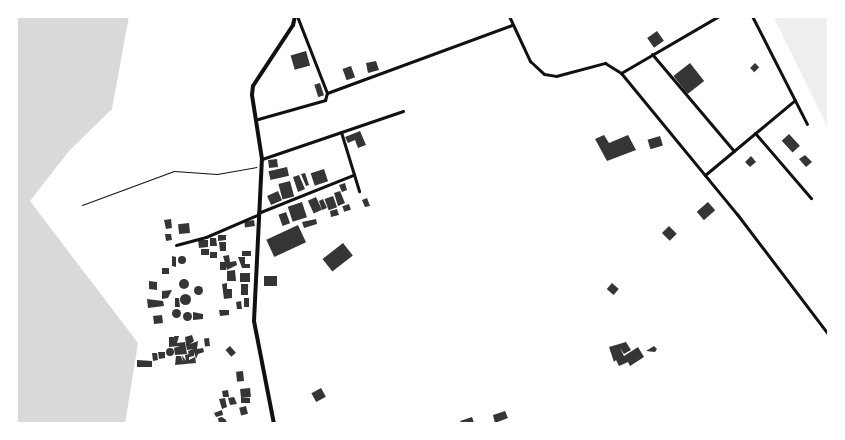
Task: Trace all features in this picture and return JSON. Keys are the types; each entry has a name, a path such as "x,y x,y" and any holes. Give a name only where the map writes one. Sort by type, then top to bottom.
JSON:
{"street":[{"path":"296,16 327,93"},
{"path":"274,424 254,321 262,160 253,86 293,25 296,16"},
{"path":"509,16 530,61 544,74 556,76 605,62 621,73 705,175 829,335"},
{"path":"621,73 719,16"},
{"path":"752,16 807,124"},
{"path":"258,119 322,103 327,93 512,25"},
{"path":"652,54 734,151"},
{"path":"705,175 795,100"},
{"path":"262,160 403,111"},
{"path":"341,132 352,175 359,191"},
{"path":"755,133 811,198"},
{"path":"176,246 206,237 352,175"}],"path":[{"path":"82,205 174,171 217,174 261,166"}],"shaded area":[{"path":"16,16 129,16 112,109 69,151 30,201 138,343 125,424 16,424"},
{"path":"773,16 829,16 829,130"}],"building":[{"path":"657,31 664,41 654,48 647,38"},
{"path":"306,51 310,65 295,70 291,55"},
{"path":"376,61 379,70 368,73 366,63"},
{"path":"690,63 704,81 688,94 673,76"},
{"path":"755,63 759,67 754,72 750,68"},
{"path":"351,66 355,77 347,80 343,69"},
{"path":"320,83 324,95 318,97 314,85"},
{"path":"360,131 366,145 358,148 355,140 348,143 345,137"},
{"path":"789,134 800,146 793,153 782,141"},
{"path":"604,135 609,143 628,135 636,150 607,161 595,139"},
{"path":"660,136 663,146 650,149 648,140"},
{"path":"805,155 812,162 806,167 799,159"},
{"path":"751,156 756,162 750,167 745,162"},
{"path":"277,159 278,167 269,168 268,160"},
{"path":"287,167 289,176 271,180 268,171"},
{"path":"324,169 328,181 315,186 311,173"},
{"path":"305,173 309,185 306,186 301,174"},
{"path":"299,175 305,189 298,192 293,177"},
{"path":"290,181 294,196 283,200 278,184"},
{"path":"345,183 347,190 342,192 339,185"},
{"path":"278,191 282,200 271,205 267,196"},
{"path":"340,191 345,203 338,206 334,193"},
{"path":"333,196 337,207 329,210 325,199"},
{"path":"316,197 322,210 314,213 308,201"},
{"path":"367,198 370,206 365,207 362,200"},
{"path":"323,199 327,208 322,210 319,201"},
{"path":"302,202 307,217 293,222 288,207"},
{"path":"708,202 715,210 704,220 697,212"},
{"path":"349,204 351,210 344,212 342,206"},
{"path":"337,209 339,215 331,217 330,211"},
{"path":"286,212 290,223 283,226 278,215"},
{"path":"171,219 172,228 166,229 164,220"},
{"path":"316,219 317,224 304,228 302,222"},
{"path":"254,220 255,226 245,227 244,222"},
{"path":"189,223 190,233 179,234 178,224"},
{"path":"298,225 306,242 274,257 266,240"},
{"path":"669,226 677,234 670,241 662,233"},
{"path":"165,234 171,234 172,240 166,241"},
{"path":"218,235 226,235 226,240 218,241"},
{"path":"210,238 216,238 217,246 210,246"},
{"path":"198,240 208,240 208,247 199,248"},
{"path":"219,242 226,242 226,251 220,251"},
{"path":"343,243 353,256 332,272 323,259"},
{"path":"201,249 209,249 209,255 201,255"},
{"path":"242,251 251,251 251,256 242,256"},
{"path":"210,252 217,252 217,258 210,258"},
{"path":"229,255 230,262 236,261 237,265 227,270 223,256"},
{"path":"172,256 176,257 176,267 172,266"},
{"path":"182,256 186,260 182,264 178,260"},
{"path":"238,257 245,257 245,264 250,264 250,268 242,268"},
{"path":"220,262 226,262 226,270 220,270"},
{"path":"162,268 169,268 169,274 162,274"},
{"path":"235,270 236,281 227,281 227,271"},
{"path":"240,273 250,273 250,282 240,282"},
{"path":"264,276 277,276 277,286 264,286"},
{"path":"182,279 186,279 189,284 188,288 182,289 179,286 179,282"},
{"path":"149,281 157,282 157,290 149,289"},
{"path":"227,283 227,289 232,289 232,298 224,299 222,284"},
{"path":"612,283 619,289 614,295 607,289"},
{"path":"241,284 248,284 248,295 241,295"},
{"path":"198,286 202,290 198,294 194,290"},
{"path":"172,290 168,298 162,299 162,291"},
{"path":"185,293 191,299 185,305 179,299"},
{"path":"175,298 179,298 180,307 175,307"},
{"path":"244,298 249,298 249,307 244,307"},
{"path":"147,299 163,301 164,306 148,308"},
{"path":"241,301 242,309 237,309 236,302"},
{"path":"176,309 180,313 176,317 172,313"},
{"path":"219,310 229,310 229,315 220,316"},
{"path":"187,312 191,316 187,320 183,316"},
{"path":"193,312 203,314 203,319 193,320"},
{"path":"162,315 163,323 154,324 153,316"},
{"path":"192,335 194,341 190,344 198,341 197,349 203,348 204,352 198,354 196,359 194,352 194,356 189,357 188,351 194,349 187,350 186,345 185,337"},
{"path":"174,336 179,336 177,343 185,342 187,354 175,355 174,348 180,346 169,347 169,337 174,337 175,342"},
{"path":"209,338 210,346 205,347 204,339"},
{"path":"626,342 631,350 624,354 620,348 624,356 638,347 644,357 630,366 628,362 619,366 616,360 614,362 609,347"},
{"path":"230,346 236,353 231,357 225,350"},
{"path":"654,346 657,349 655,352 646,351"},
{"path":"170,348 174,352 170,356 166,352"},
{"path":"158,352 165,352 165,358 159,359"},
{"path":"152,353 157,353 158,360 153,361"},
{"path":"189,354 189,360 195,357 196,363 175,365 176,356 181,356 183,362 182,355 186,361 185,355"},
{"path":"137,360 152,361 152,367 137,367"},
{"path":"243,371 244,381 237,382 236,372"},
{"path":"250,388 251,397 241,398 240,389"},
{"path":"321,388 326,397 316,402 311,393"},
{"path":"228,390 229,397 223,397 222,391"},
{"path":"234,397 237,404 230,405 228,398"},
{"path":"225,398 227,407 222,409 219,399"},
{"path":"241,398 250,398 250,403 241,403"},
{"path":"246,406 248,414 241,415 239,408"},
{"path":"222,410 223,415 216,417 214,413"},
{"path":"505,411 508,418 495,423 493,415"},
{"path":"222,417 226,420 227,424 219,424 218,418"},
{"path":"472,417 474,423 462,424 460,421"}]}
